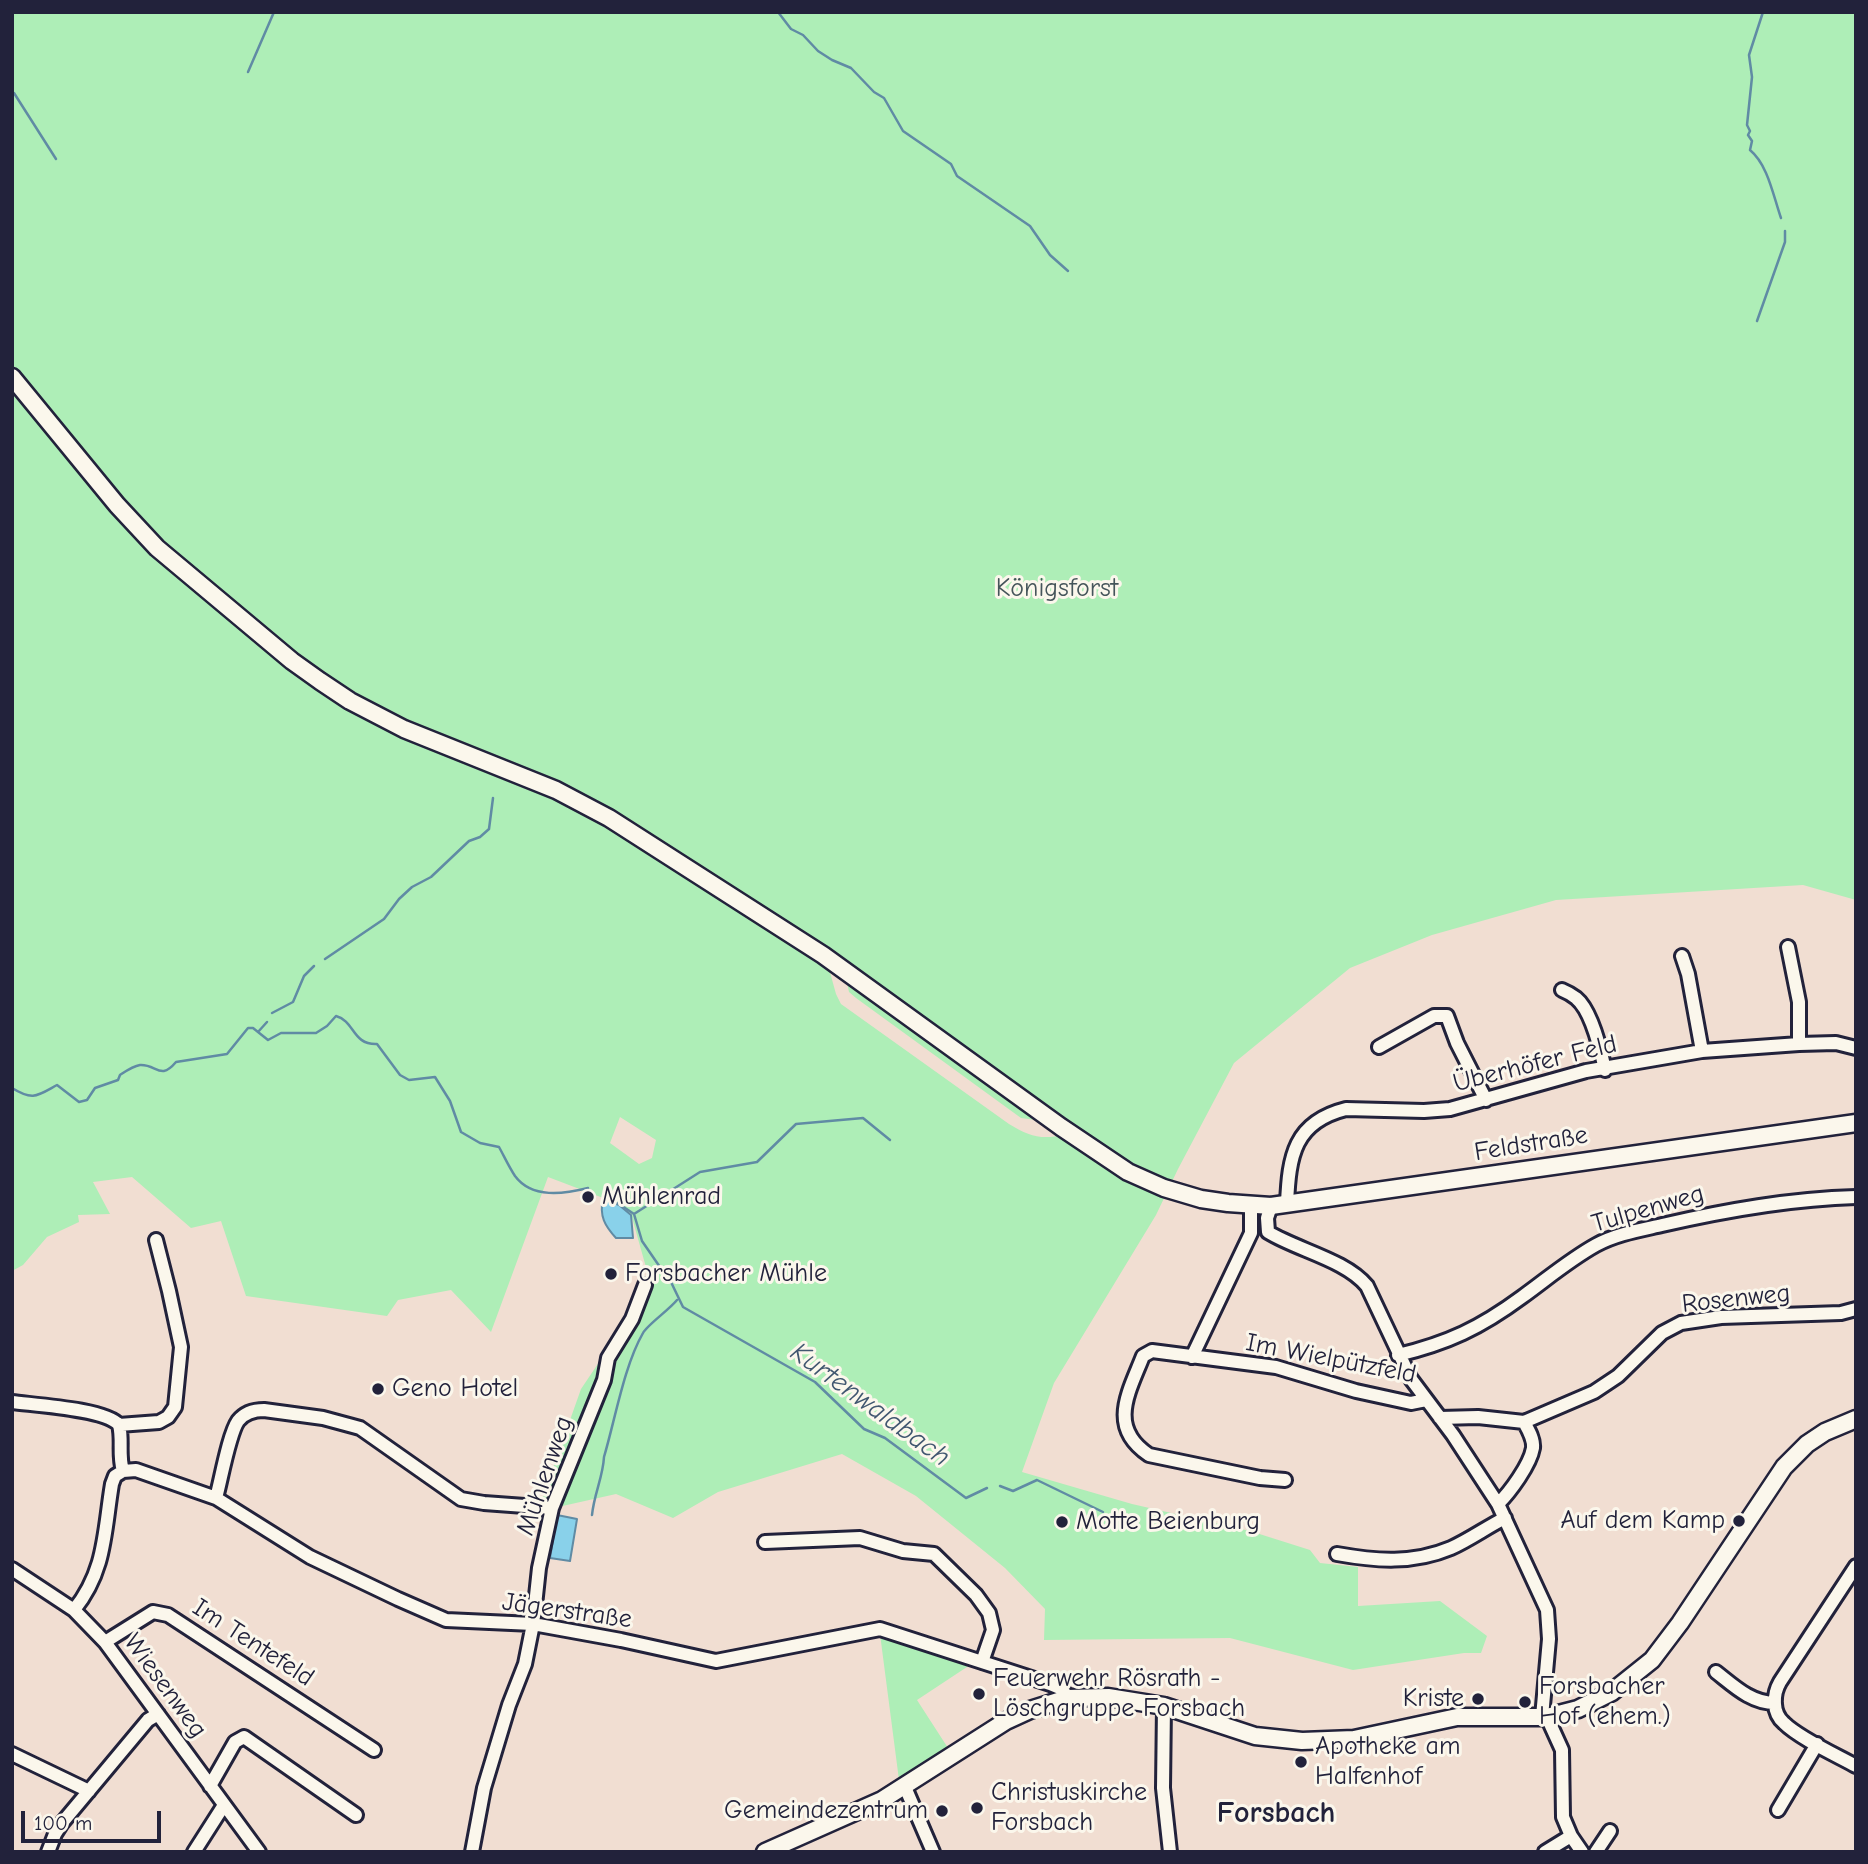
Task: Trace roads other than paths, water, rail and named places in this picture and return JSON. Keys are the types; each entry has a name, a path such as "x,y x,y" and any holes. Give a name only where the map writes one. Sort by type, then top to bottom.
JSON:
{"main road":[{"name":"Feldstraße","path":"12,377 117,505 157,548 292,661 320,681 359,706 404,729 556,790 593,809 823,955 1111,1162 1153,1184 1213,1202 1279,1205 1856,1123"},
{"path":"765,1852 905,1787 1006,1721 1068,1698 1108,1697 1164,1706 1255,1736 1302,1741 1354,1739 1457,1717 1560,1716 1595,1701 1628,1681 1652,1660 1680,1623 1784,1467 1807,1444 1825,1432 1856,1419"}],"street":[{"path":"1788,947 1799,1002 1799,1044"},
{"path":"1682,956 1688,974 1702,1051"},
{"path":"1562,990 1579,1000 1599,1043 1605,1070"},
{"path":"1379,1046 1434,1016 1447,1016 1457,1044 1486,1100"},
{"name":"Überhöfer Feld","path":"1268,1232 1267,1218 1279,1205 1294,1149 1308,1129 1325,1117 1346,1109 1450,1109 1586,1072 1702,1051 1836,1043 1856,1048"},
{"name":"Tulpenweg","path":"1398,1355 1437,1346 1465,1333 1503,1310 1572,1259 1608,1239 1746,1207 1818,1198 1856,1197"},
{"path":"1192,1357 1251,1233 1251,1205"},
{"path":"1251,1233 1257,1230 1268,1232 1360,1278 1371,1294 1398,1355 1498,1504 1547,1610 1549,1639 1545,1717 1562,1750 1562,1807 1571,1836 1582,1852"},
{"path":"119,1425 159,1422 168,1417 175,1407 181,1347 156,1240"},
{"name":"Mühlenweg","path":"472,1852 484,1788 524,1664 552,1508 604,1380 608,1358 632,1320 645,1286"},
{"name":"Rosenweg","path":"1440,1418 1478,1417 1524,1422 1594,1392 1618,1376 1662,1333 1681,1323 1721,1317 1841,1313 1856,1309"},
{"name":"Im Wielpützfeld","path":"1285,1480 1260,1478 1149,1455 1133,1441 1125,1425 1124,1409 1143,1356 1152,1351 1276,1367 1329,1385 1411,1404 1426,1400"},
{"path":"12,1402 67,1408 110,1418 121,1430 119,1457 123,1471 115,1476 112,1484 97,1571 87,1593 74,1610"},
{"path":"216,1498 235,1427 244,1415 255,1410 264,1410 360,1428 461,1499 552,1508"},
{"path":"1498,1504 1512,1490 1533,1447 1531,1435 1524,1422"},
{"name":"Jägerstraße","path":"123,1471 136,1470 216,1498 310,1556 446,1620 533,1624 716,1661 880,1629 1062,1689 1068,1698"},
{"path":"1337,1554 1381,1560 1426,1557 1453,1547 1504,1518"},
{"path":"765,1542 860,1538 903,1550 934,1554 976,1595 989,1613 993,1630 982,1662"},
{"path":"1856,1566 1780,1682 1775,1703 1784,1723 1856,1766"},
{"name":"Wiesenweg","path":"12,1569 74,1610 105,1642 258,1852"},
{"name":"Im Tentefeld","path":"105,1642 153,1612 168,1615 374,1750"},
{"path":"1716,1672 1751,1698 1775,1703"},
{"path":"1164,1706 1163,1788 1170,1852"},
{"path":"48,1852 55,1834 89,1791 149,1720 158,1714"},
{"path":"210,1786 235,1741 244,1737 356,1815"},
{"path":"1778,1810 1817,1744"},
{"path":"12,1754 89,1791"},
{"path":"1563,1772 1577,1770"},
{"path":"905,1787 933,1852"},
{"path":"194,1852 224,1805"},
{"path":"1595,1852 1609,1831"},
{"path":"1545,1852 1571,1836"}],"water":[{"path":"603,1199 619,1205 631,1215 633,1238 616,1238 609,1229 602,1216"},
{"path":"557,1515 577,1519 570,1561 550,1558"}],"waterway":[{"path":"248,72 274,12"},
{"path":"778,12 791,29 803,35 818,51 851,68 874,92 884,98 903,131 951,164 957,176 1030,226 1050,255 1068,271"},
{"path":"1763,12 1749,55 1752,77 1747,125 1752,141 1750,150 1766,172 1781,218"},
{"path":"14,93 56,159"},
{"path":"1757,321 1785,242 1785,231"},
{"path":"325,959 384,919 412,887 431,877 469,841 480,837 489,829 493,798"},
{"path":"272,1013 293,1002 304,976 314,966"},
{"name":"Kurtenwaldbach","path":"12,1088 25,1095 35,1096 57,1085 79,1102 87,1100 95,1088 118,1080 120,1075 137,1066 146,1065 162,1071 171,1068 176,1062 227,1054 248,1028 253,1028 268,1040 281,1033 316,1033 336,1016 347,1023 363,1041 377,1044 400,1075 409,1080 435,1077 450,1101 461,1132 480,1143 499,1147 513,1173 522,1183 549,1193 588,1188"},
{"path":"258,1032 267,1022"},
{"path":"634,1214 700,1172 757,1162 796,1124 863,1118 890,1140"},
{"name":"Kurtenwaldbach","path":"603,1197 634,1214 642,1241 662,1270"},
{"name":"Kurtenwaldbach","path":"670,1280 683,1307 815,1382 864,1429 885,1438 966,1498 987,1488"},
{"path":"592,1515 604,1457 630,1361 645,1330 677,1300"},
{"name":"Kurtenwaldbach","path":"1000,1486 1013,1491 1037,1480 1103,1512"}],"place":[{"name":"Mühlenrad","path":"588,1197"},
{"name":"Forsbacher Mühle","path":"611,1274"},
{"name":"Geno Hotel","path":"378,1389"},
{"name":"Auf dem Kamp","path":"1739,1521"},
{"name":"Motte Beienburg","path":"1062,1522"},
{"name":"Feuerwehr Rösrath - Löschgruppe Forsbach","path":"979,1694"},
{"name":"Kriste","path":"1478,1699"},
{"name":"Forsbacher Hof (ehem.)","path":"1525,1702"},
{"name":"Apotheke am Halfenhof","path":"1301,1762"},
{"name":"Christuskirche Forsbach","path":"977,1808"},
{"name":"Gemeindezentrum","path":"942,1811"}],"district":[{"name":"Forsbach","path":"1276,1814"}],"park label":[{"name":"Königsforst","path":"1057,589"}]}
